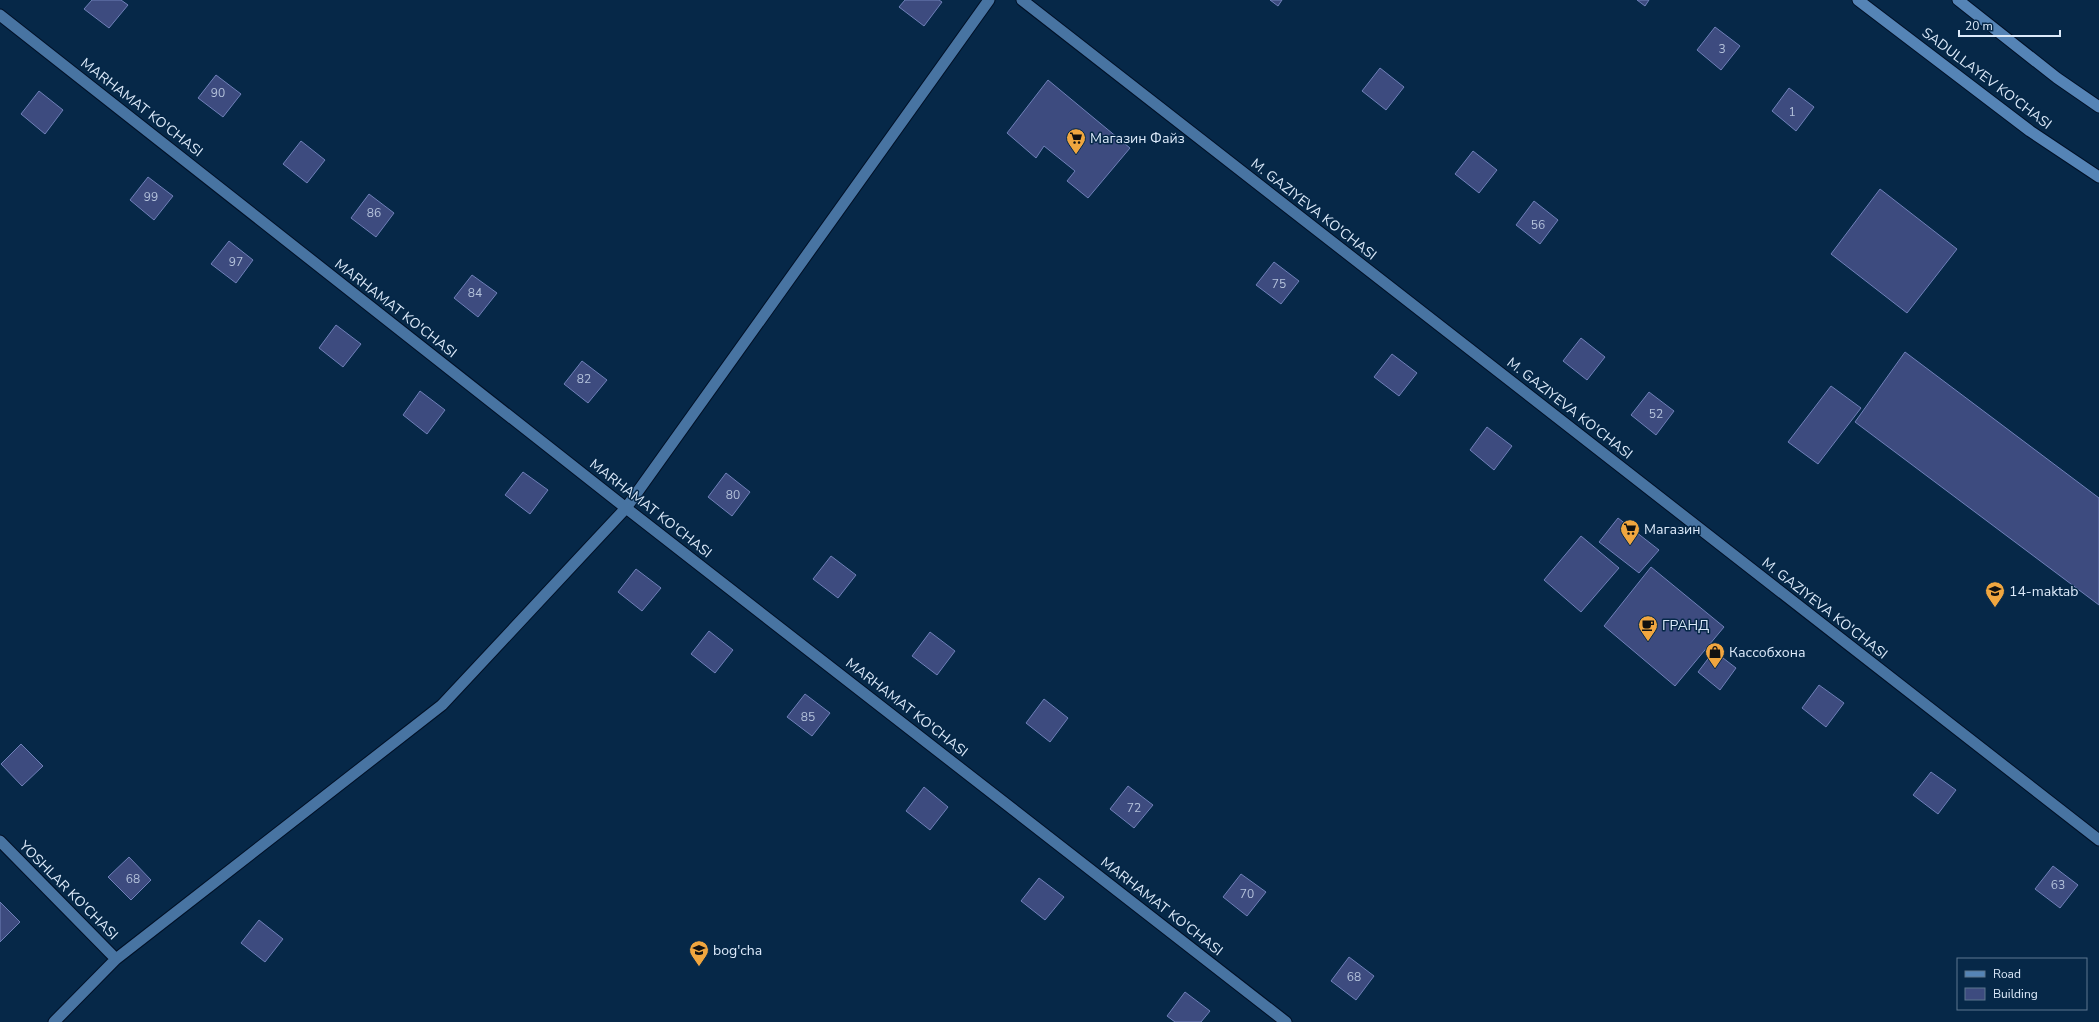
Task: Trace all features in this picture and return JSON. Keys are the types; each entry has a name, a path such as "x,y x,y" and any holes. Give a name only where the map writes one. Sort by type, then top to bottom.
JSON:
{"main road":[{"name":"SADULLAYEV KO'CHASI","path":"1858,0 2030,131 2099,177"},
{"path":"1958,0 2057,78 2099,107"}],"street":[{"path":"54,1022 116,959 442,705 626,508 989,0"},
{"name":"M. GAZIYEVA KO'CHASI","path":"1022,0 2099,840"},
{"name":"MARHAMAT KO'CHASI","path":"0,15 626,508 1286,1022"},
{"name":"YOSHLAR KO'CHASI","path":"0,842 116,959"}],"building":[{"path":"92,0 121,0 128,5 109,28 84,9"},
{"path":"905,0 939,0 942,2 924,26 899,7"},
{"path":"1270,0 1282,0 1278,6"},
{"path":"1637,0 1649,0 1645,6"},
{"path":"1715,27 1740,46 1721,70 1697,50"},
{"path":"1380,68 1404,87 1386,110 1362,91"},
{"path":"216,75 241,94 223,117 198,98"},
{"path":"1048,80 1130,148 1088,198 1067,181 1075,171 1044,146 1036,158 1007,133"},
{"path":"1789,88 1814,107 1796,131 1772,111"},
{"path":"39,91 63,110 45,134 21,114"},
{"path":"301,141 325,160 307,183 283,164"},
{"path":"1473,151 1497,170 1479,193 1455,174"},
{"path":"148,177 173,196 154,220 130,200"},
{"path":"1880,189 1957,249 1907,313 1831,254"},
{"path":"369,194 394,213 376,237 351,218"},
{"path":"1534,201 1558,220 1540,244 1516,225"},
{"path":"229,241 253,260 236,283 211,264"},
{"path":"1274,262 1299,281 1281,304 1256,285"},
{"path":"472,275 497,293 478,317 454,298"},
{"path":"336,325 361,344 343,367 319,348"},
{"path":"1581,338 1605,357 1587,380 1563,361"},
{"path":"1905,352 2099,498 2099,605 1855,422"},
{"path":"1392,354 1417,373 1399,396 1374,377"},
{"path":"582,361 607,380 588,403 564,384"},
{"path":"1831,386 1861,408 1818,464 1788,442"},
{"path":"420,391 445,410 427,434 403,415"},
{"path":"1649,392 1674,411 1656,435 1631,415"},
{"path":"1487,427 1512,446 1494,470 1470,450"},
{"path":"523,472 548,490 530,514 505,495"},
{"path":"726,473 750,492 732,516 708,497"},
{"path":"1618,518 1659,550 1639,573 1599,542"},
{"path":"1581,536 1619,568 1581,612 1544,580"},
{"path":"831,556 856,575 838,598 813,579"},
{"path":"1651,567 1724,627 1675,686 1604,626"},
{"path":"636,569 661,588 642,611 618,592"},
{"path":"709,631 733,650 715,673 691,654"},
{"path":"930,632 955,651 937,675 912,656"},
{"path":"1714,651 1736,668 1720,690 1698,672"},
{"path":"1819,685 1844,703 1826,727 1802,708"},
{"path":"805,694 830,713 812,736 787,717"},
{"path":"1044,699 1068,718 1050,742 1026,723"},
{"path":"21,744 43,766 22,786 1,764"},
{"path":"1931,772 1956,790 1938,814 1913,795"},
{"path":"1128,786 1153,805 1134,828 1110,809"},
{"path":"924,787 948,807 930,830 906,811"},
{"path":"129,857 151,880 131,900 108,877"},
{"path":"2053,866 2078,885 2060,908 2035,889"},
{"path":"1241,874 1266,892 1247,916 1223,897"},
{"path":"1039,878 1064,897 1045,920 1021,901"},
{"path":"0,902 20,922 0,942"},
{"path":"259,920 283,939 265,962 241,943"},
{"path":"1349,957 1374,976 1356,1000 1331,981"},
{"path":"1185,992 1210,1011 1201,1022 1175,1022 1167,1016"}],"place":[{"name":"Магазин Файз","path":"1076,155"},
{"name":"Магазин","path":"1630,546"},
{"name":"14-maktab","path":"1995,608"},
{"name":"ГРАНД","path":"1648,642"},
{"name":"Кассобхона","path":"1715,669"},
{"name":"bog'cha","path":"699,967"}]}
